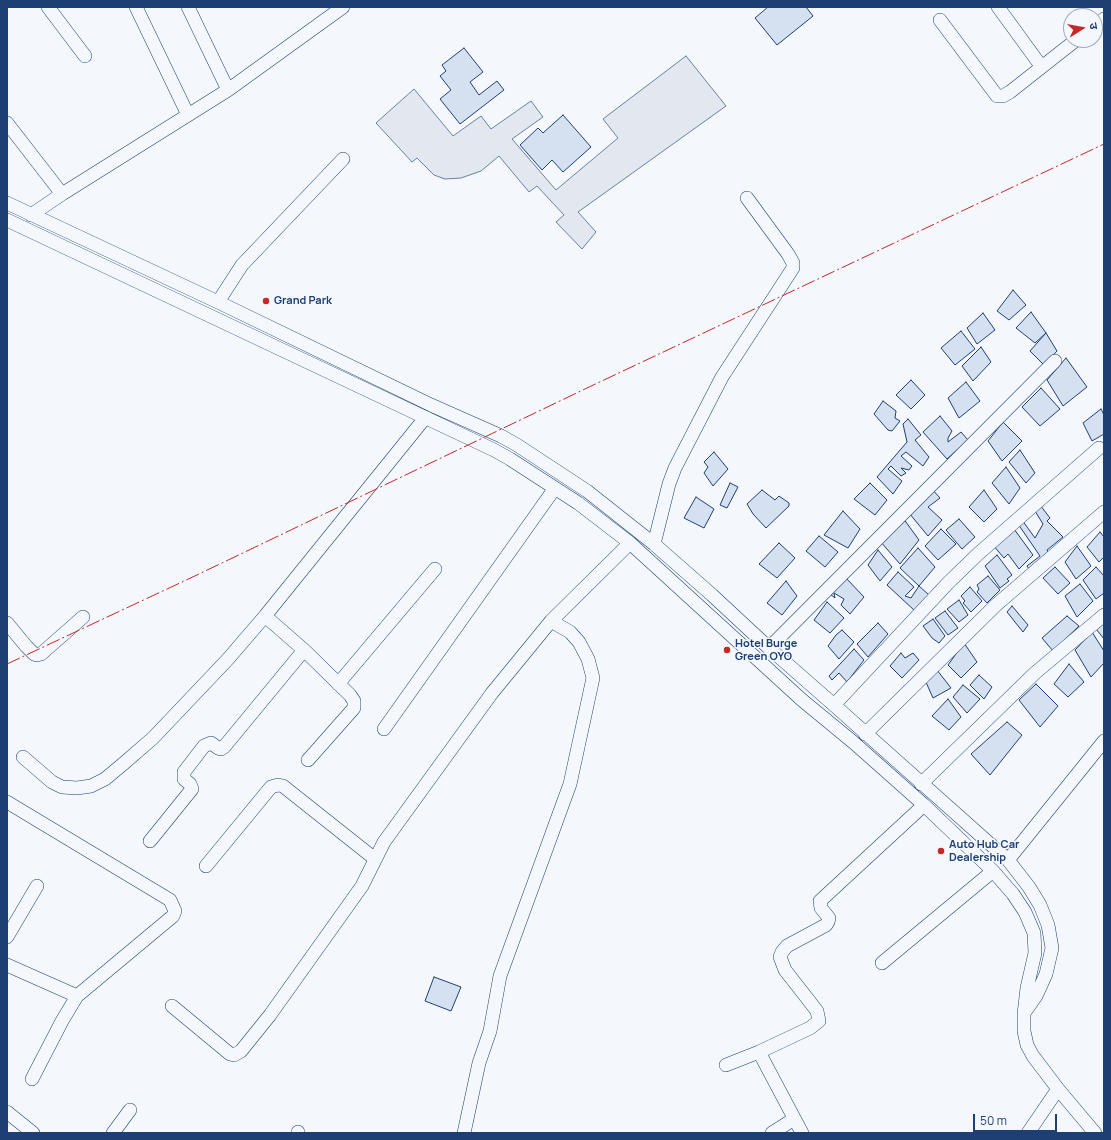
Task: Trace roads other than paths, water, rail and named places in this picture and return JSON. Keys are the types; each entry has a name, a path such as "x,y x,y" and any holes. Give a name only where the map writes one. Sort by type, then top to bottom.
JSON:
{"street":[{"path":"48,7 85,56"},
{"path":"136,7 188,115"},
{"path":"188,7 228,90"},
{"path":"31,215 228,90 343,7"},
{"path":"998,7 1041,66"},
{"path":"940,20 997,96 1002,96 1010,92 1065,48"},
{"path":"7,123 62,194"},
{"path":"218,302 242,265 343,159"},
{"path":"654,544 669,484 675,468 722,377 793,268 793,263 788,254 747,198"},
{"path":"7,203 218,302 431,405 501,436 518,445 587,491 654,544 921,784 1008,860 1029,887 1040,905 1048,925 1052,948 1046,974 1036,996 1024,1014"},
{"path":"10,225 205,313 510,459 578,503 630,543 797,695 924,805 993,871 1013,894 1025,912 1034,933 1035,953 1027,988 1024,1014 1024,1031 1027,1045 1058,1089 1095,1133"},
{"path":"769,648 1055,361"},
{"path":"23,757 52,782 62,788 91,786 105,779 153,738 228,659 266,616 425,418"},
{"path":"834,705 948,583 978,554 1099,448"},
{"path":"384,729 555,488"},
{"path":"865,734 996,605 1104,512"},
{"path":"172,1006 230,1054 238,1054 270,1015 362,886 384,842 492,693 551,622 630,543"},
{"path":"338,684 435,568"},
{"path":"921,784 1035,673 1104,615"},
{"path":"266,616 304,650 354,701 354,708 308,760"},
{"path":"7,624 26,646 37,655 41,654 82,617"},
{"path":"464,1133 479,1063 490,1031 500,976 570,784 593,678 588,658 579,642 570,632 551,622"},
{"path":"150,841 192,789 190,784 184,779 184,772 204,746 210,743 221,749 224,747 304,650"},
{"path":"1008,860 1104,741"},
{"path":"206,866 271,787 278,785 283,786 375,859"},
{"path":"726,1065 759,1052 810,1028 819,1021 817,1011 786,970 780,958 782,952 787,946 826,925 829,918 821,908 820,901 924,805"},
{"path":"8,807 170,900 175,911 174,916 77,996 32,1079"},
{"path":"882,963 993,871"},
{"path":"7,937 37,886"},
{"path":"7,965 77,996"},
{"path":"759,1052 802,1133"},
{"path":"1028,1133 1058,1089"},
{"path":"113,1133 130,1110"},
{"path":"7,1112 32,1133"},
{"path":"772,1133 794,1119"}],"place":[{"name":"Grand Park","path":"266,301"},
{"name":"Hotel Burge Green OYO","path":"727,650"},
{"name":"Auto Hub Car Dealership","path":"941,851"}]}
